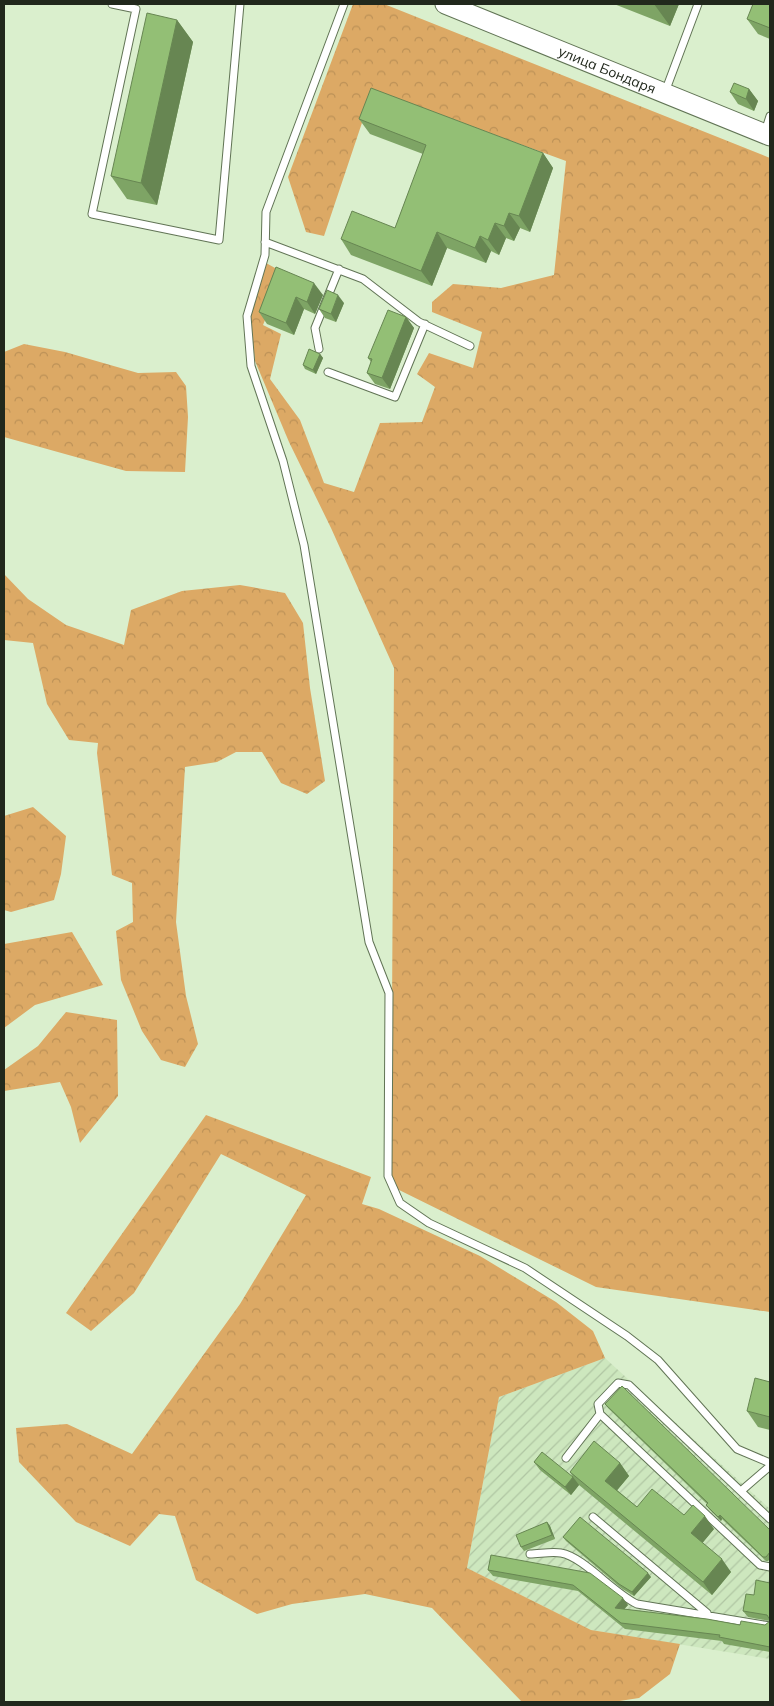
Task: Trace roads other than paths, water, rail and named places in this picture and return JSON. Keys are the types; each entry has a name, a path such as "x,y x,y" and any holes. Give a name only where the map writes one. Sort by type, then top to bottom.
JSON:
{"main road":[{"name":"улица Бондаря","path":"445,4 665,92 768,128"}],"lane":[{"path":"112,4 136,9 92,214 219,240 240,4"},
{"path":"344,4 266,212 265,255 248,316 251,366 283,461 304,545 369,942 389,993 388,1176 400,1203 429,1223 525,1268 627,1336 658,1360 737,1448 770,1465 740,1491"},
{"path":"665,92 698,4"},
{"path":"265,242 363,279 424,324 470,346"},
{"path":"319,349 315,328 338,269"},
{"path":"328,372 395,397 424,324"},
{"path":"770,1520 629,1385 618,1383 598,1404 600,1414 760,1565 770,1567"},
{"path":"566,1458 600,1414"},
{"path":"593,1517 709,1614"},
{"path":"530,1554 561,1552 574,1558 626,1599 637,1604 709,1614 770,1626"}]}
